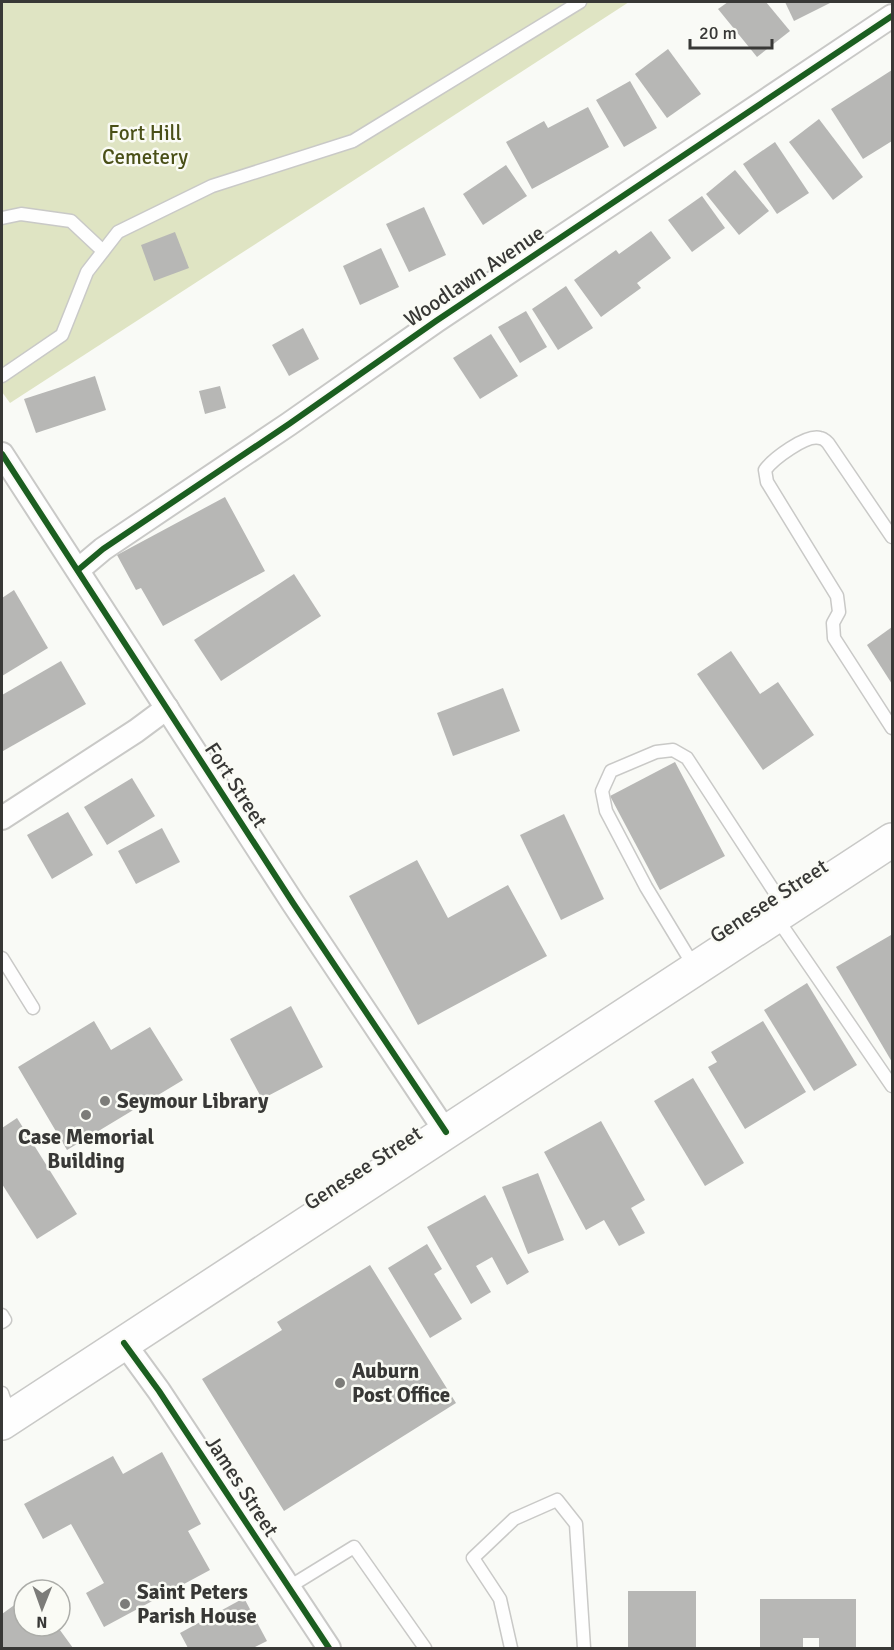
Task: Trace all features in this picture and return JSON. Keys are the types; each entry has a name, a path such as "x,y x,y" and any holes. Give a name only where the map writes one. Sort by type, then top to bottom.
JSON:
{"main road":[{"name":"Genesee Street","path":"5,1411 124,1343 892,840"}],"street":[{"name":"Woodlawn Avenue","path":"78,570 103,549 289,424 436,321 892,16"},
{"name":"Fort Street","path":"2,454 293,903 446,1132"},
{"path":"2,818 136,731 167,708"},
{"name":"James Street","path":"124,1343 159,1391 329,1648"}],"lane":[{"path":"2,376 62,335 87,272 118,232 212,186 353,141 580,2"},
{"path":"2,218 21,214 71,220 103,251"},
{"path":"892,537 828,443 820,438 808,438 771,461 765,470 766,482 837,596 839,612 833,623 834,638 892,728"},
{"path":"696,969 646,887 606,811 602,791 611,771 656,752 674,750 687,758 781,913 892,1086"},
{"path":"2,958 33,1008"},
{"path":"2,1315 5,1320 2,1322"},
{"path":"511,1648 500,1599 473,1558 514,1519 557,1500 576,1524 584,1648"},
{"path":"289,1587 354,1547 425,1648"}],"green space":[{"name":"Fort Hill Cemetery","path":"2,2 629,2 10,403 2,392"}],"building":[{"path":"728,2 766,2 790,31 757,57 718,9"},
{"path":"785,2 829,2 830,3 794,21"},
{"path":"668,49 701,94 667,118 635,74"},
{"path":"892,70 892,141 863,159 831,109"},
{"path":"630,81 657,128 624,147 596,100"},
{"path":"588,107 609,147 532,189 506,142 544,121 548,128"},
{"path":"819,119 863,177 833,200 789,142"},
{"path":"775,142 809,193 777,214 743,164"},
{"path":"506,165 527,196 483,225 463,194"},
{"path":"735,170 769,211 739,235 706,194"},
{"path":"702,196 725,228 692,252 668,220"},
{"path":"424,207 446,255 409,272 386,224"},
{"path":"651,231 671,258 637,283 641,288 601,317 574,280 616,250 619,254"},
{"path":"175,232 189,268 154,281 141,245"},
{"path":"381,248 399,287 360,305 343,266"},
{"path":"566,286 593,328 558,350 532,309"},
{"path":"526,311 547,347 520,363 498,327"},
{"path":"303,328 319,359 289,376 272,345"},
{"path":"491,334 518,376 480,399 453,358"},
{"path":"95,376 106,410 36,433 24,399"},
{"path":"220,386 226,408 205,414 199,391"},
{"path":"225,497 265,571 163,626 141,588 136,590 117,555"},
{"path":"294,574 321,616 221,681 194,640"},
{"path":"14,590 48,648 2,676 2,598"},
{"path":"892,627 892,684 867,645"},
{"path":"731,651 760,694 778,682 814,735 763,770 697,674"},
{"path":"61,661 86,704 3,751 2,695"},
{"path":"503,688 520,731 453,756 437,713"},
{"path":"675,762 725,856 660,890 610,796"},
{"path":"132,778 155,816 107,845 84,807"},
{"path":"68,812 93,855 52,879 27,835"},
{"path":"564,814 604,899 561,920 520,835"},
{"path":"162,828 180,862 136,884 118,851"},
{"path":"417,860 448,918 508,885 547,956 418,1025 349,896"},
{"path":"891,935 892,938 892,1062 836,967"},
{"path":"807,983 857,1065 814,1091 764,1010"},
{"path":"291,1006 323,1067 262,1099 230,1039"},
{"name":"Case Memorial Building","path":"94,1021 111,1050 150,1027 183,1080 67,1150 18,1067"},
{"path":"763,1021 806,1092 745,1129 708,1067 717,1062 711,1052"},
{"path":"693,1078 744,1163 705,1186 654,1101"},
{"path":"17,1118 77,1214 37,1239 2,1184 2,1128"},
{"path":"601,1121 645,1200 631,1208 645,1233 619,1246 604,1220 586,1230 544,1152"},
{"path":"538,1173 564,1240 528,1254 502,1187"},
{"path":"485,1195 529,1272 507,1285 492,1257 476,1266 491,1292 471,1304 427,1227"},
{"path":"427,1244 442,1269 434,1274 462,1319 430,1338 388,1268"},
{"path":"370,1265 456,1403 284,1511 202,1379 282,1330 277,1322"},
{"path":"162,1452 201,1524 188,1531 210,1570 104,1627 86,1593 104,1583 71,1524 43,1539 24,1504 113,1456 123,1474"},
{"path":"628,1591 696,1591 696,1648 628,1648"},
{"path":"244,1598 267,1641 253,1648 188,1648 180,1633"},
{"path":"760,1599 856,1599 856,1648 819,1648 819,1638 803,1638 803,1648 760,1648"},
{"path":"12,1607 12,1638 66,1638 73,1648 2,1648 2,1614"}],"cycle path":[{"path":"78,570 103,549 289,424 436,321 892,16"},
{"path":"2,454 293,903 446,1132"},
{"path":"124,1343 159,1391 329,1648"}],"place":[{"name":"Seymour Library","path":"105,1101"},
{"name":"Case Memorial Building","path":"86,1115"},
{"name":"Auburn Post Office","path":"340,1383"},
{"name":"Saint Peters Parish House","path":"125,1604"}]}
